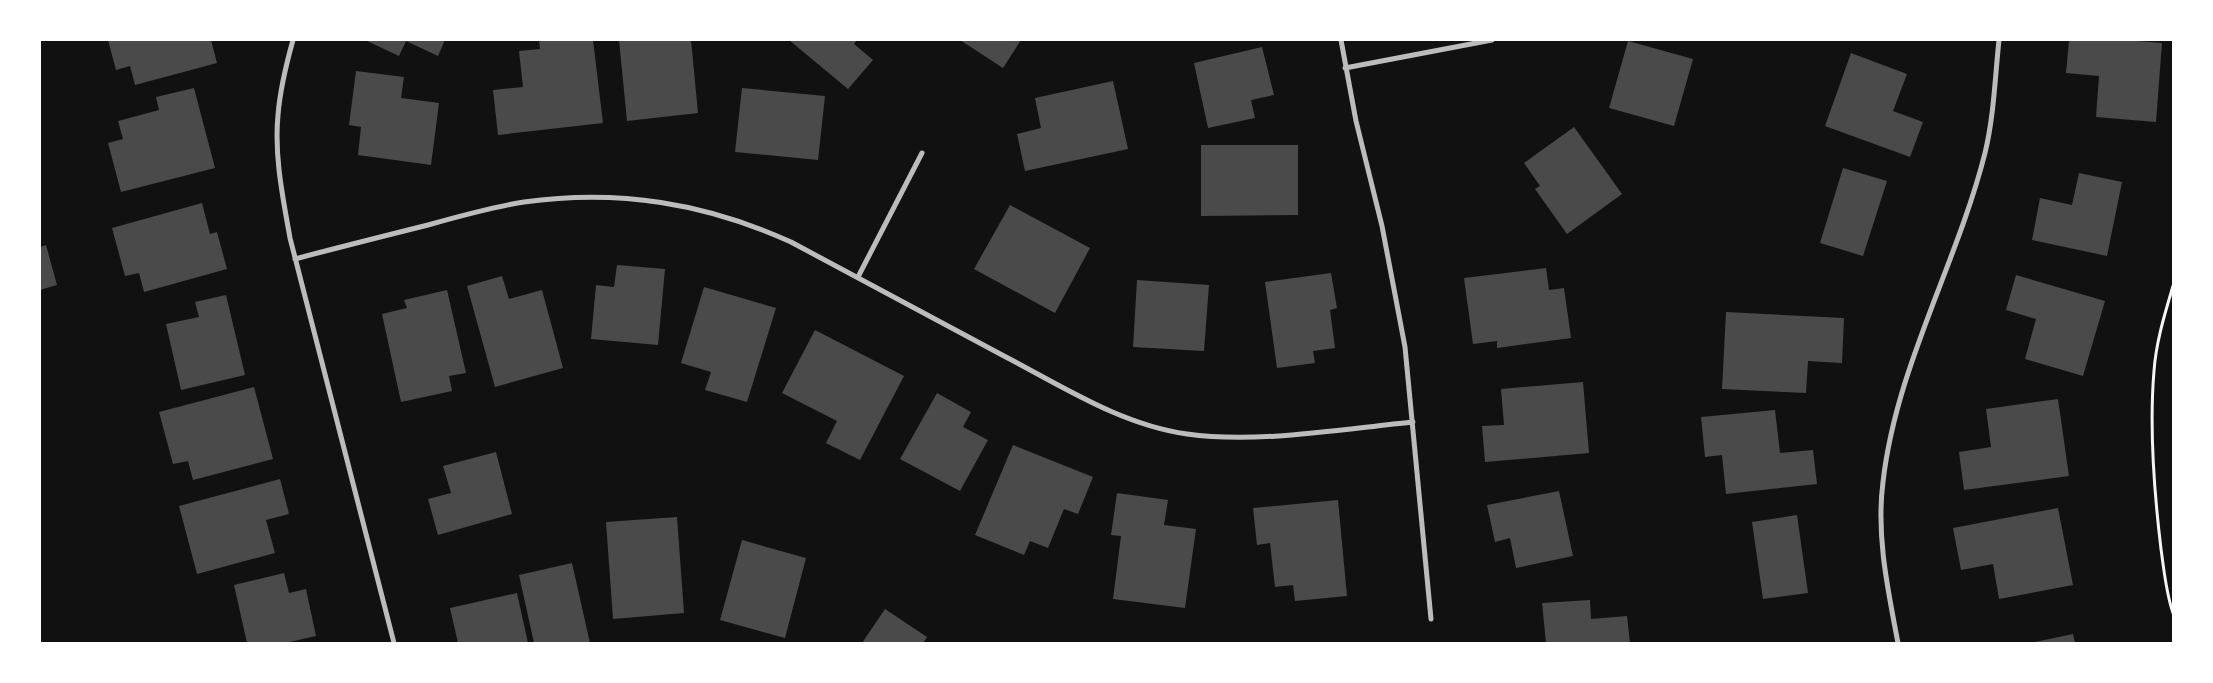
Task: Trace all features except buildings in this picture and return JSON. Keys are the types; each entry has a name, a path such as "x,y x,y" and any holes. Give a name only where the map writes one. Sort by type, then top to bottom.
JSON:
{"street":[{"path":"293,40 282,88 278,117 278,140 284,200 296,259 394,643"},
{"path":"1341,40 1356,121 1382,226 1405,347 1431,619"},
{"path":"1346,68 1492,40"},
{"path":"1898,643 1882,544 1883,483 1892,426 1985,152 1992,114 1999,40"},
{"path":"858,277 922,153"},
{"path":"296,259 481,211 524,202 608,197 643,200 716,213 756,226 858,277 1090,401 1154,427 1196,435 1262,436 1413,422"}],"path":[{"path":"2173,286 2162,326 2154,370 2153,431 2156,512 2164,574 2173,613"}]}
